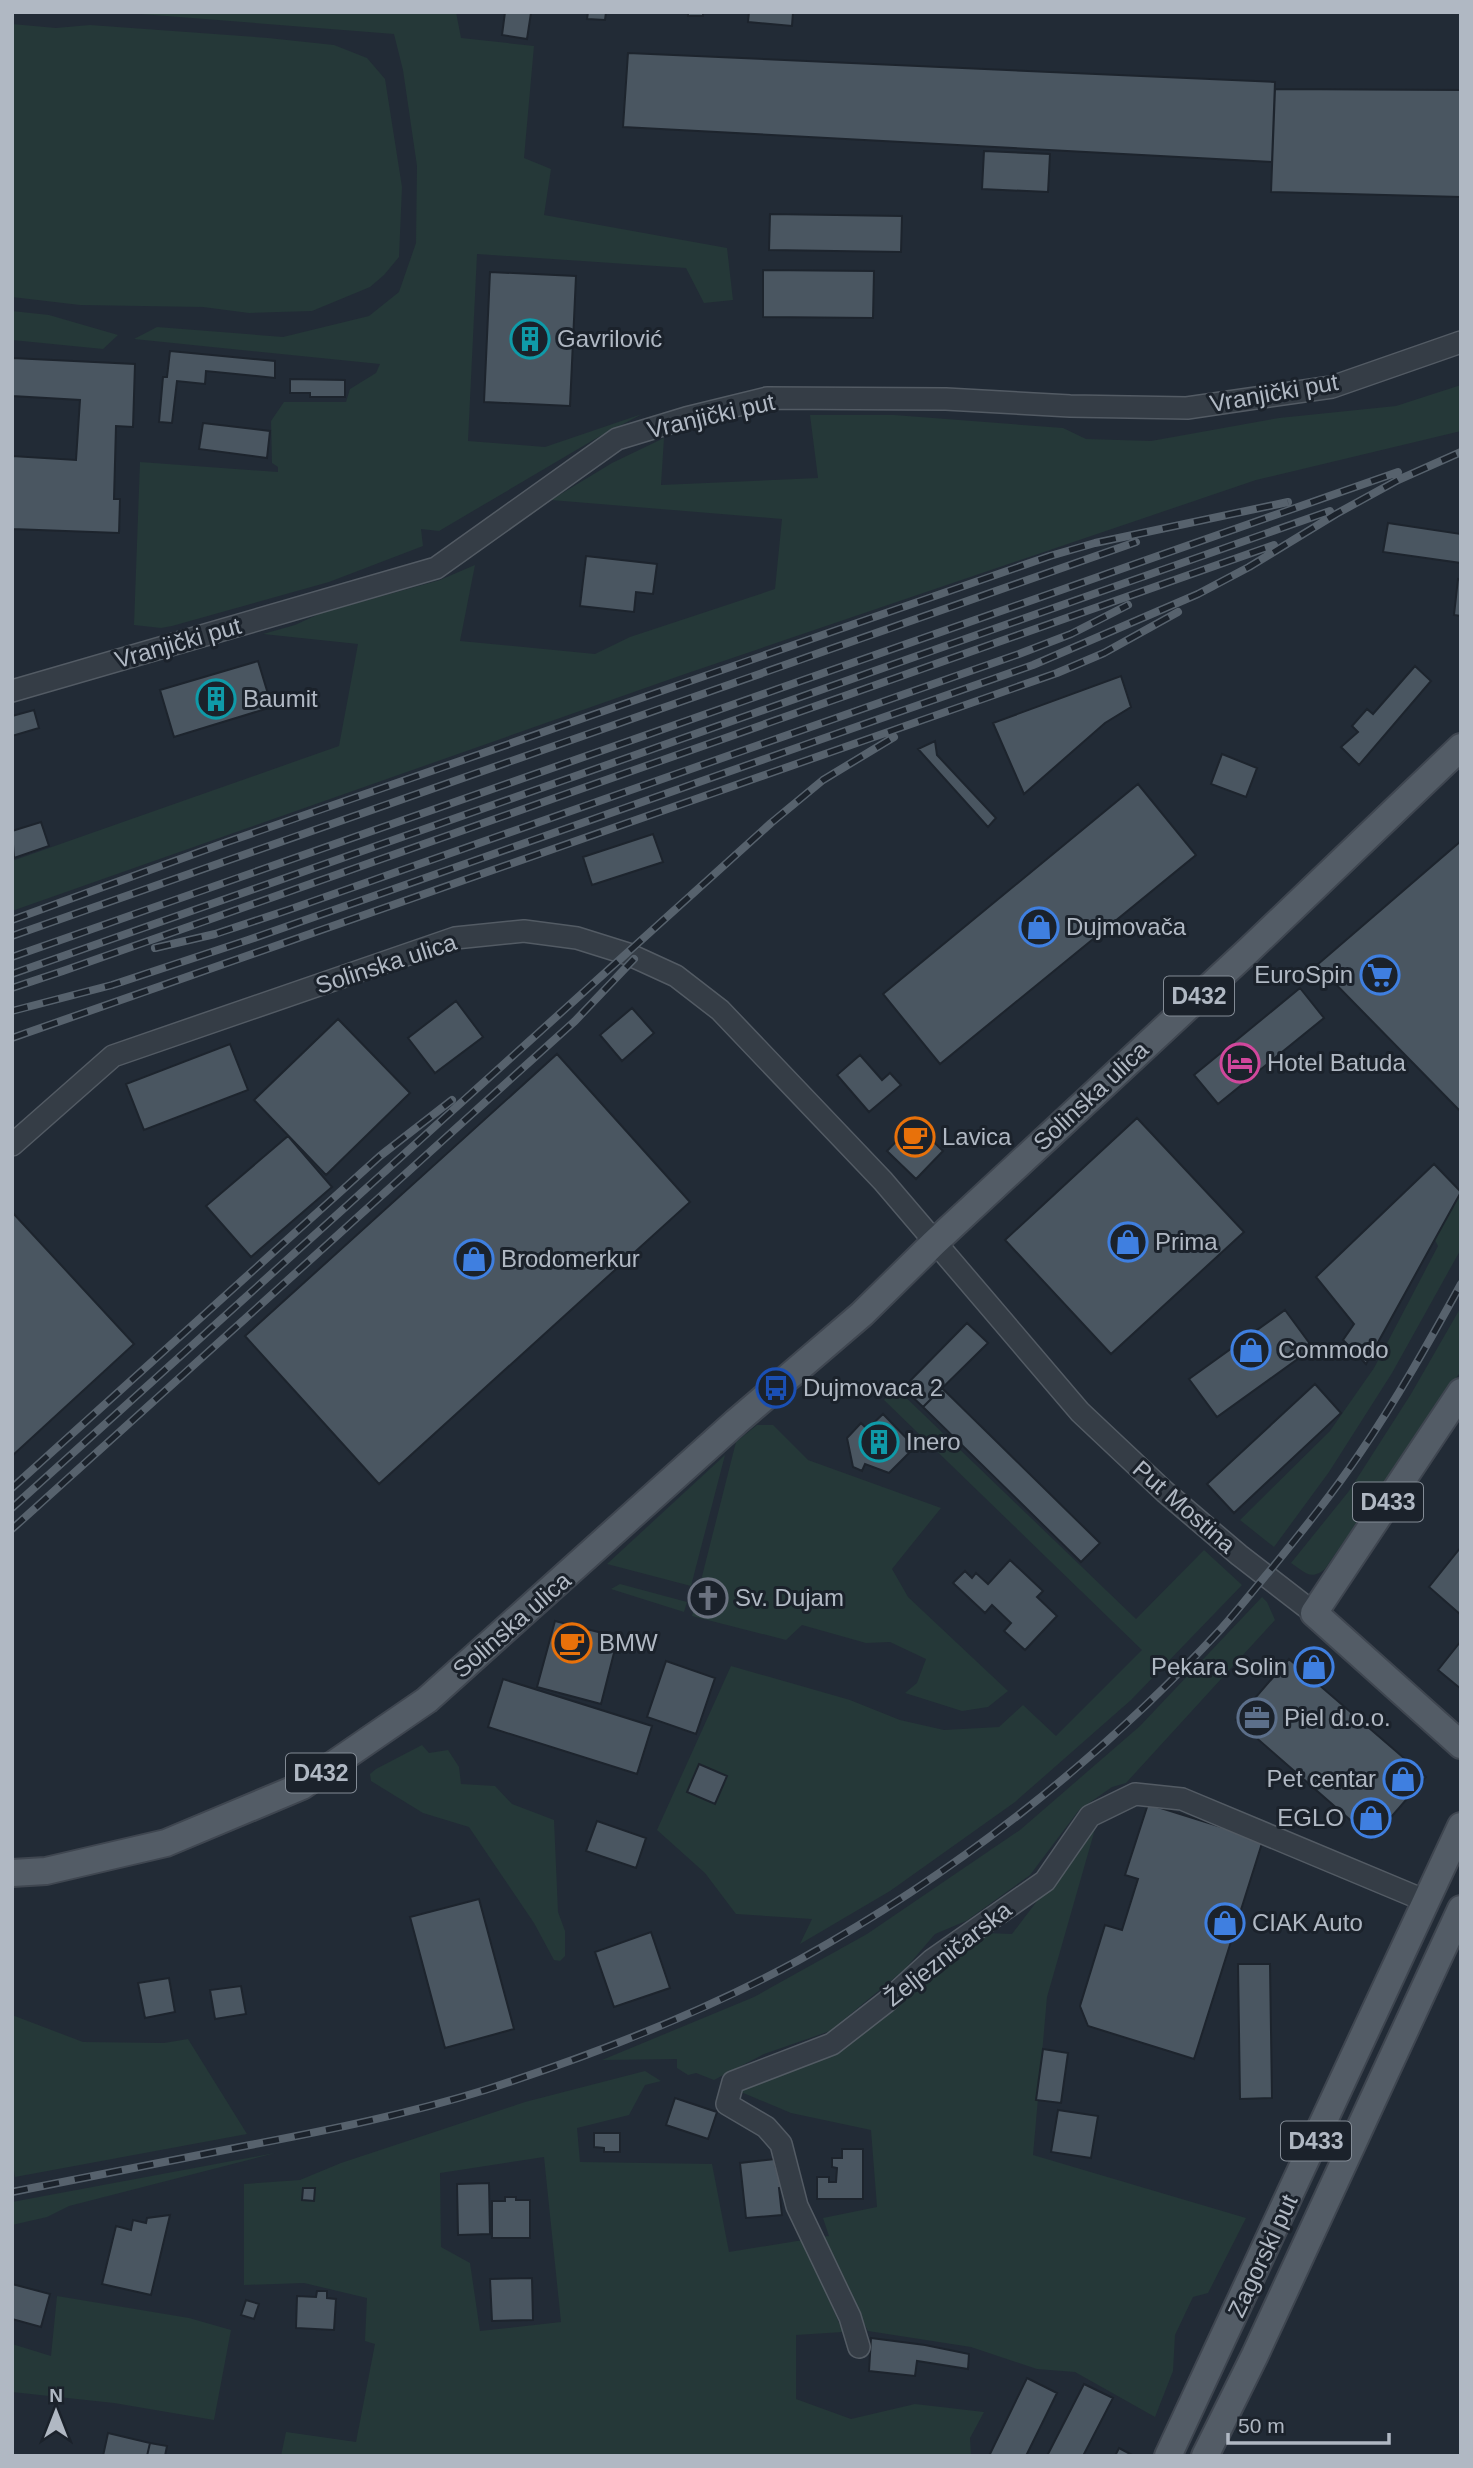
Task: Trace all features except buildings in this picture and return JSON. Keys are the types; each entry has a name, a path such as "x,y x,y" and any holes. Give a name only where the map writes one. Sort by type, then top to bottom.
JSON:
{"main road":[{"name":"Solinska ulica","path":"12,1873 46,1871 166,1843 302,1786 427,1700 736,1422 862,1314 934,1242 1249,950 1461,747"},
{"name":"D433","path":"1314,1613 1461,1392"},
{"name":"Put Mostina","path":"1314,1613 1461,1745"},
{"name":"Zagorski put","path":"1168,2456 1461,1826"},
{"name":"Zagorski put","path":"1205,2456 1278,2306 1461,1909"}],"street":[{"name":"Vranjički put","path":"12,691 436,568 617,439 767,398 946,399 1070,406 1186,408 1332,387 1461,342"},
{"name":"Solinska ulica","path":"12,1144 113,1056 455,938 524,931 577,938 628,954 676,976 720,1010 883,1181 934,1242"},
{"name":"Put Mostina","path":"934,1242 1080,1412 1175,1501 1314,1613"},
{"name":"Željezničarska","path":"859,2347 850,2318 797,2206 781,2144 766,2127 727,2104 733,2082 832,2044 886,2003 932,1959 1045,1881 1090,1816 1135,1794 1182,1799 1426,1900"}],"shaded area":[{"path":"115,12 456,12 461,38 534,46 524,158 551,169 544,215 727,248 733,300 704,303 686,268 477,254 468,441 545,447 642,414 439,531 421,529 423,546 329,582 172,626 161,628 134,625 140,462 278,472 278,467 272,463 271,421 284,402 346,402 350,389 376,373 380,364 134,339 157,327 283,337 369,316 399,292 416,243 417,166 403,70 394,34"},
{"path":"12,24 56,28 90,25 268,38 334,45 367,58 385,79 402,187 399,257 370,287 312,311 249,313 203,307 80,305 12,297"},
{"path":"12,311 49,315 118,335 103,349 12,340"},
{"path":"1461,385 1461,431 1256,480 685,674 12,911 12,861 339,746 358,644 263,634 295,625 321,613 440,580 475,565 460,641 595,654 630,637 775,589 782,519 551,500 612,463 664,438 661,485 818,478 810,415 894,415 1063,428 1086,439 1151,441 1279,418 1396,406"},
{"path":"1461,1188 1461,1249 1392,1373 1329,1472 1274,1547 1240,1520 1330,1431 1374,1368 1438,1246 1433,1236"},
{"path":"1461,1307 1461,1371 1325,1569 1311,1575 1304,1572 1291,1563 1349,1491 1411,1394"},
{"path":"895,1387 1136,1619 1204,1550 1242,1585 1131,1700 1015,1802 890,1891 800,1944 812,1919 736,1914 705,1873 657,1830 731,1666 850,1700 900,1720 944,1730 999,1727 1023,1705 1056,1736 1142,1650 884,1400"},
{"path":"757,1425 773,1425 808,1460 941,1508 892,1569 908,1597 1008,1691 988,1707 962,1711 905,1693 917,1683 926,1659 890,1642 866,1643 802,1625 786,1640 692,1616 736,1442"},
{"path":"725,1455 691,1586 607,1564"},
{"path":"620,1584 687,1602 684,1612 611,1589"},
{"path":"1262,1597 1275,1620 1126,1783 1112,1787 1079,1810 1030,1875 966,1921 935,1934 905,1969 830,2031 764,2054 714,2080 696,2073 688,2075 677,2068 677,2059 602,2060 754,1997 867,1934 1020,1830 1140,1726"},
{"path":"422,1745 429,1753 448,1750 459,1767 461,1784 495,1786 512,1804 554,1820 558,1912 565,1931 565,1956 560,1961 554,1960 534,1923 469,1827 423,1813 371,1781 370,1774 376,1769"},
{"path":"1097,1822 1047,1997 1033,2155 1246,2218 1208,2293 1193,2297 1175,2335 1173,2371 1155,2417 1075,2372 1037,2369 971,2347 868,2331 820,2237 829,2236 823,2218 877,2207 871,2130 791,2113 741,2092 985,1933 1012,1934"},
{"path":"12,2015 83,2042 164,2043 188,2039 247,2134 15,2177 12,2160"},
{"path":"645,2071 661,2081 645,2085 629,2115 577,2128 580,2162 712,2164 729,2252 803,2240 843,2332 796,2335 796,2399 851,2419 915,2404 984,2412 970,2438 971,2456 281,2456 286,2432 356,2442 375,2344 365,2341 367,2298 304,2283 244,2285 244,2184 300,2180 341,2163 525,2102","holes":["544,2157 561,2322 480,2331 470,2263 441,2247 440,2173"]},
{"path":"275,2153 69,2206 47,2217 12,2225 12,2202"},
{"path":"57,2296 189,2318 231,2330 214,2420 114,2403 12,2392 12,2344 51,2356"}],"railway":[{"path":"12,1011 112,985 248,940 1033,665 1198,594 1398,480 1461,452"},
{"path":"12,957 1398,472"},
{"path":"12,920 227,842 1050,556 1095,543 1288,502"},
{"path":"12,974 1330,511"},
{"path":"12,936 1136,542"},
{"path":"12,988 1274,545"},
{"path":"155,948 215,934 291,909 1019,654 1071,634 1128,605"},
{"path":"12,1038 1057,673 1104,653 1178,612"},
{"path":"12,1508 771,823 823,780 894,737"},
{"path":"12,1529 575,1021 634,959"},
{"path":"12,1488 380,1156 452,1100"},
{"path":"12,2192 339,2127 427,2107 485,2090 566,2063 685,2016 762,1980 857,1926 970,1852 1024,1811 1126,1724 1221,1629 1350,1468 1400,1391 1461,1284"}],"place":[{"name":"Gavrilović","path":"530,339"},
{"name":"Baumit","path":"216,699"},
{"name":"Dujmovača","path":"1039,927"},
{"name":"EuroSpin","path":"1380,975"},
{"name":"Hotel Batuda","path":"1240,1063"},
{"name":"Lavica","path":"915,1137"},
{"name":"Prima","path":"1128,1242"},
{"name":"Brodomerkur","path":"474,1259"},
{"name":"Commodo","path":"1251,1350"},
{"name":"Dujmovaca 2","path":"776,1388"},
{"name":"Inero","path":"879,1442"},
{"name":"Sv. Dujam","path":"708,1598"},
{"name":"BMW","path":"572,1643"},
{"name":"Pekara Solin","path":"1314,1667"},
{"name":"Piel d.o.o.","path":"1257,1718"},
{"name":"Pet centar","path":"1403,1779"},
{"name":"EGLO","path":"1371,1818"},
{"name":"CIAK Auto","path":"1225,1923"}]}
